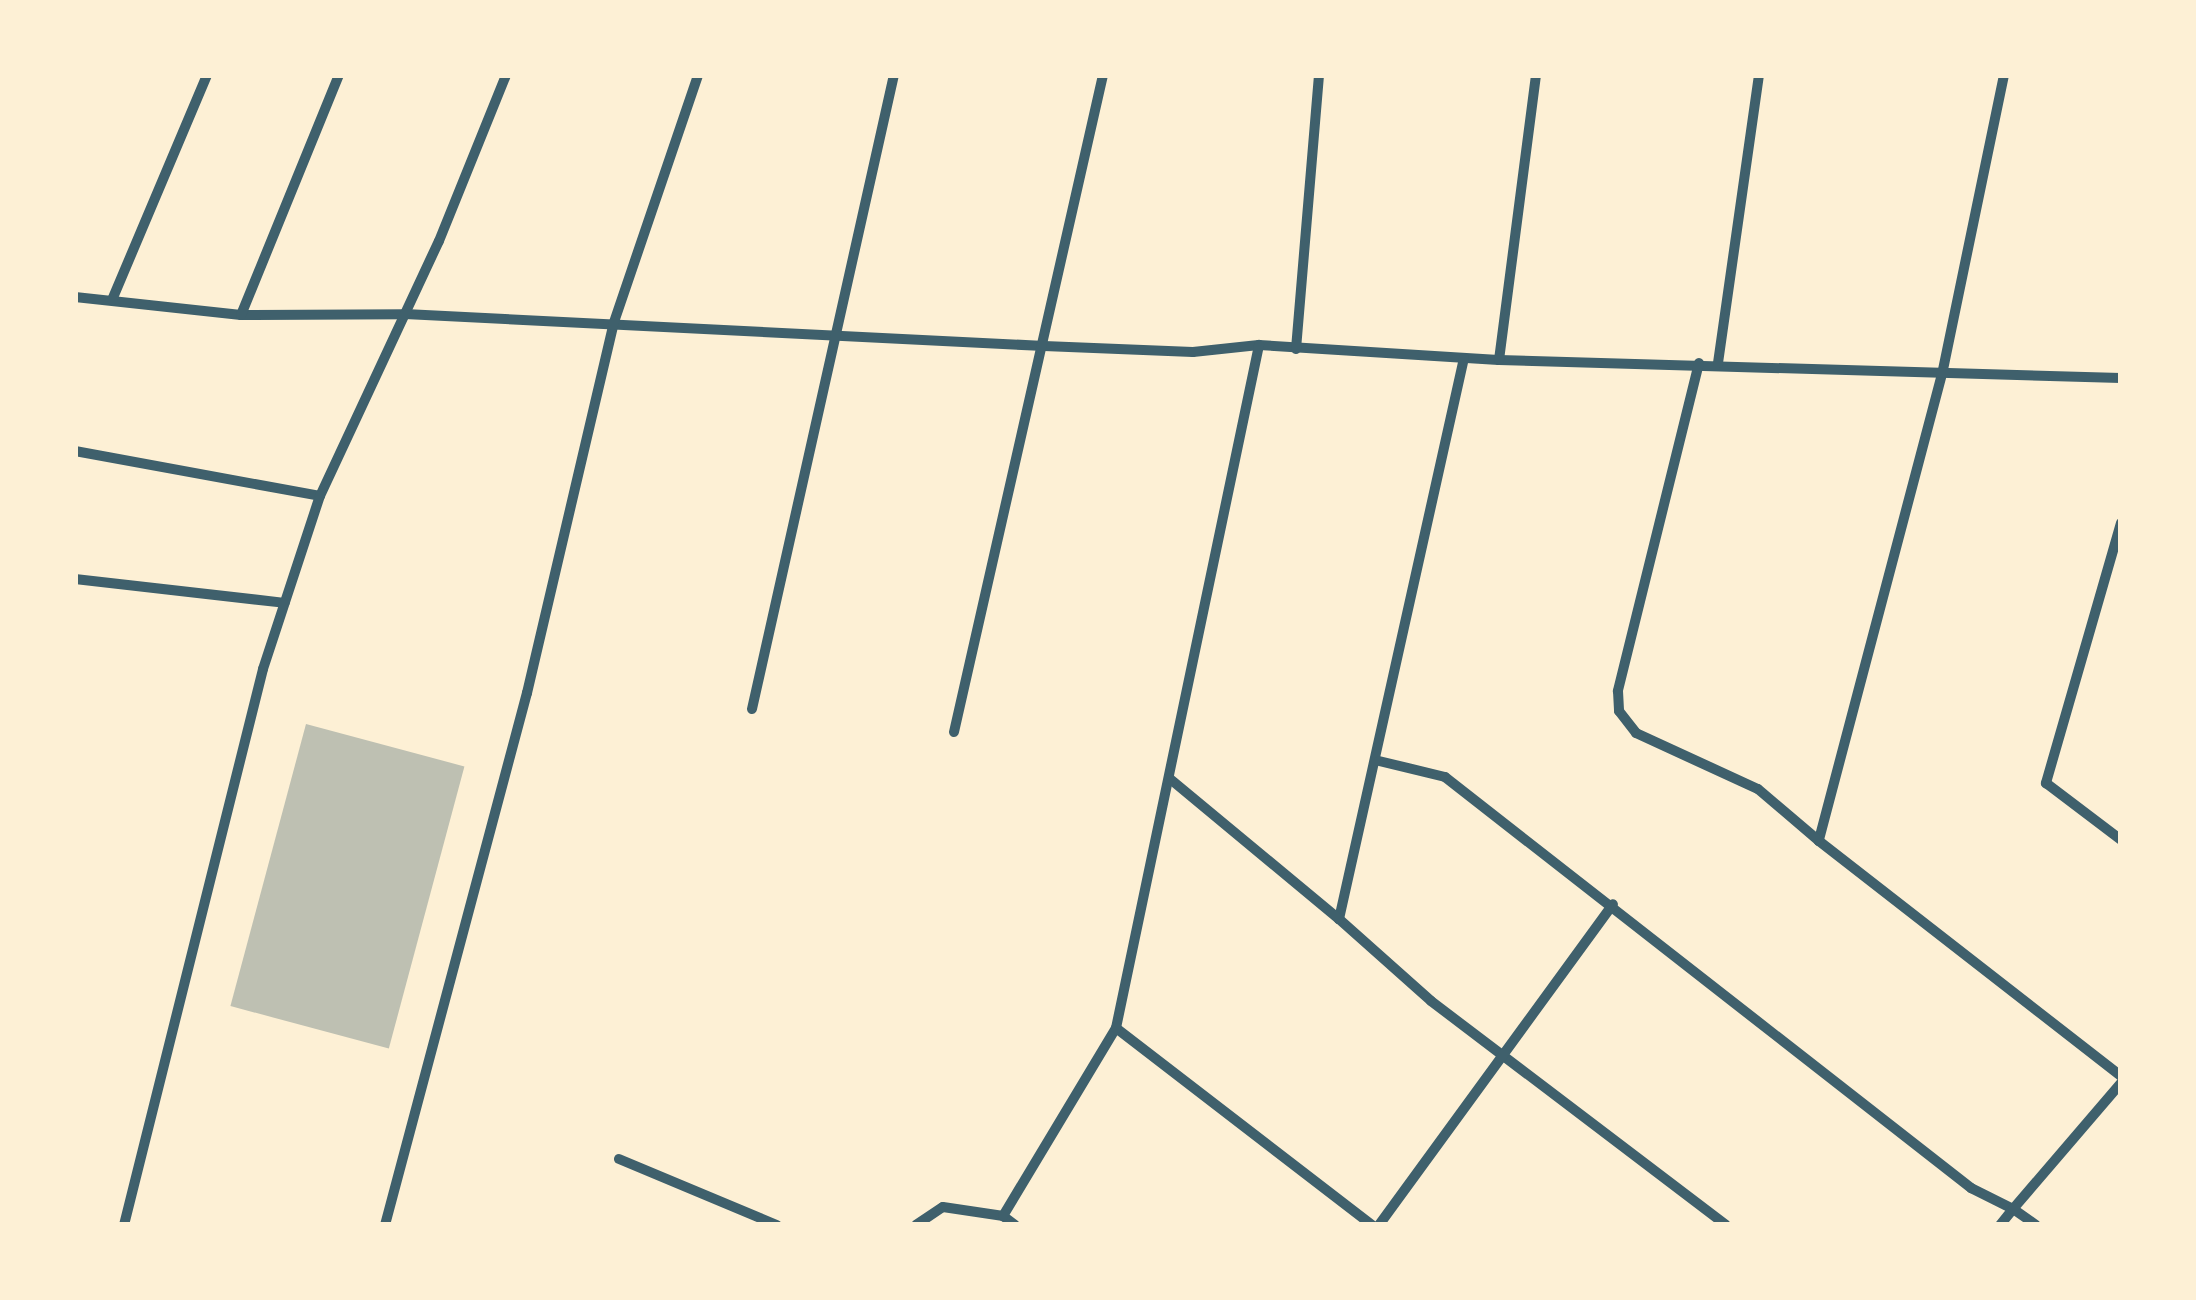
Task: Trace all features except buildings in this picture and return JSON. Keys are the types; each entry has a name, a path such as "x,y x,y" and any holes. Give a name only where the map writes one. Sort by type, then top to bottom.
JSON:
{"street":[{"path":"112,300 207,75"},
{"path":"240,315 340,75"},
{"path":"124,1225 285,604 320,496 404,314 506,75"},
{"path":"385,1225 527,693 612,325 698,75"},
{"path":"752,709 894,75"},
{"path":"954,732 1103,75"},
{"path":"1296,348 1320,75"},
{"path":"1500,360 1536,75"},
{"path":"1718,363 1759,75"},
{"path":"1819,841 1942,374 2004,75"},
{"path":"75,297 240,315 404,314 1193,352 1259,345 1500,360 1718,363 2121,378"},
{"path":"1003,1216 1116,1028 1259,345"},
{"path":"1339,920 1380,761 1464,358"},
{"path":"1699,363 1618,691 1619,711 1636,733 1758,789 2121,1080 2000,1225"},
{"path":"75,451 320,496"},
{"path":"2121,523 2046,783 2121,840"},
{"path":"75,579 285,604"},
{"path":"1380,761 1446,777 1614,904 1972,1188 2036,1225"},
{"path":"1169,778 1506,1058 1726,1225"},
{"path":"1116,1028 1375,1225 1506,1058 1614,904"},
{"path":"620,1160 777,1225"},
{"path":"916,1225 943,1207 1003,1216 1015,1225"}]}
